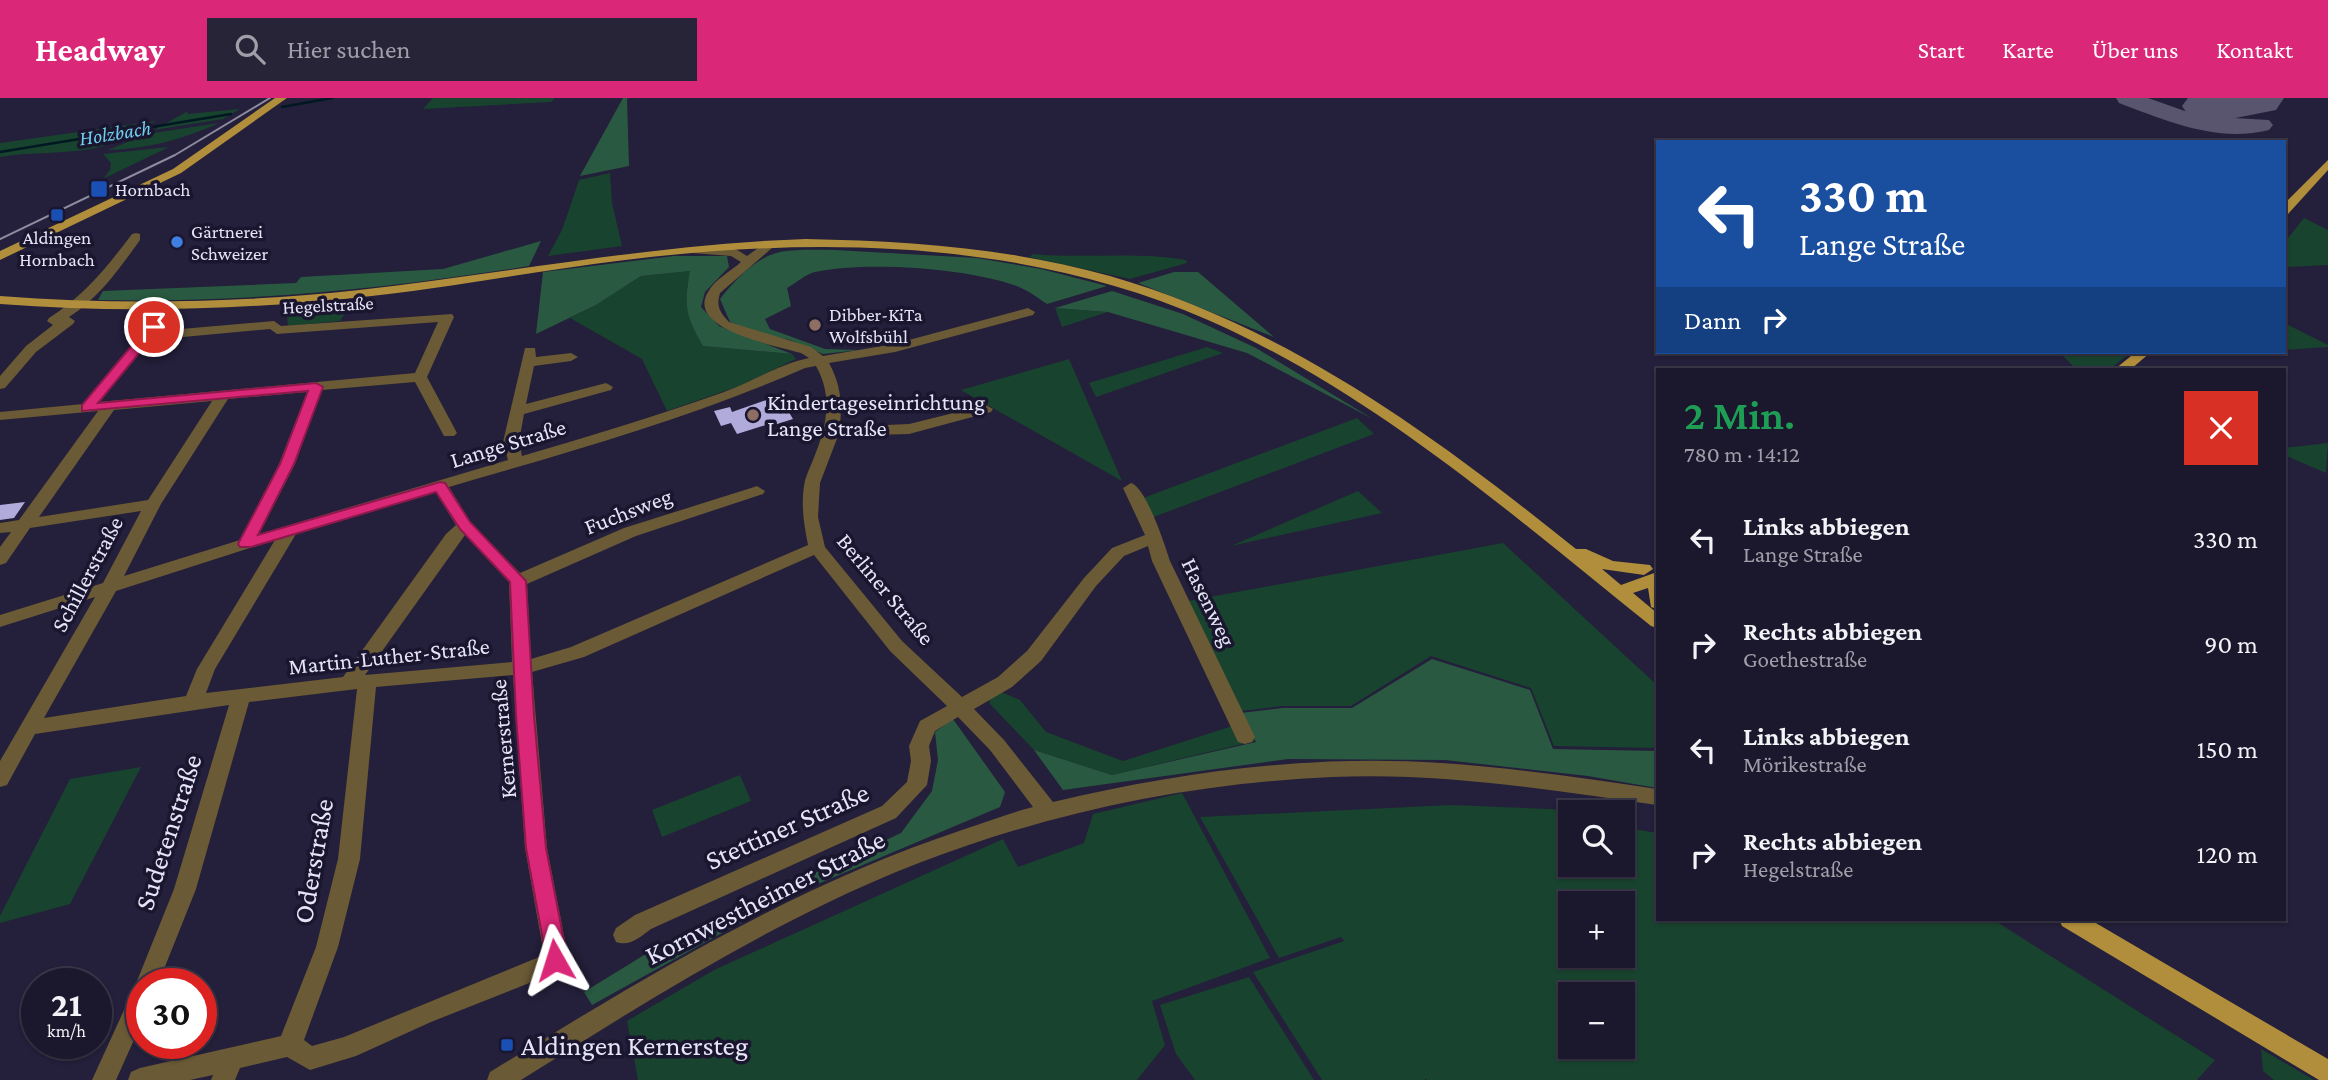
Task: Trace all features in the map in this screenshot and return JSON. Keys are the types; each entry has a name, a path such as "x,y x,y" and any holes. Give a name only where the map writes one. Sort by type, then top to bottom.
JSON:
{"main road":[{"path":"0,256 177,171 282,98"},
{"path":"0,247 229,134"},
{"path":"2286,209 2328,163"},
{"path":"0,300 83,307 212,306 303,300 690,249 768,245 835,244 932,248 1048,265 1142,290 1205,314 1271,345 1375,406 1492,489 1656,621"},
{"path":"2123,368 2141,354"},
{"path":"1566,549 1610,566 1654,573"},
{"path":"1617,590 1654,573"},
{"path":"1654,573 1656,593"},
{"path":"2073,921 2328,1072"}],"street":[{"path":"0,385 53,325 83,307 136,237"},
{"path":"768,245 740,266 714,292 710,302 713,312 724,325 806,350 820,360"},
{"path":"740,266 752,246"},
{"path":"690,249 734,252 740,266"},
{"path":"32,303 44,309 53,325"},
{"name":"Lange Straße","path":"0,621 687,410 801,364 895,348 1028,312"},
{"name":"Hegelstraße","path":"87,408 151,332 274,325 277,330 447,317 420,377"},
{"path":"517,464 511,442 529,357 571,356"},
{"name":"Berliner Straße","path":"820,360 830,378 835,401 832,432 812,483 810,517 817,548 895,646 997,745 1047,810"},
{"path":"0,365 17,364"},
{"path":"0,416 420,377 449,433"},
{"path":"246,544 287,464 316,387"},
{"path":"517,411 607,387"},
{"name":"Schillerstraße","path":"0,779 110,586 153,504 223,395"},
{"path":"0,559 109,406"},
{"path":"832,432 909,429 986,409"},
{"path":"440,486 465,526 518,581"},
{"name":"Hasenweg","path":"1131,488 1154,537 1161,561 1245,737"},
{"name":"Fuchsweg","path":"518,581 630,532 757,491"},
{"path":"0,528 153,504"},
{"path":"358,682 452,538 465,526"},
{"path":"193,702 206,669 290,530"},
{"path":"960,707 1005,682 1034,656 1090,582 1118,552 1154,537"},
{"name":"Martin-Luther-Straße","path":"29,728 241,696 358,682 522,668 577,652 763,569 817,548"},
{"name":"Kernerstraße","path":"290,1045 310,1058 347,1048 423,1014 544,967 555,960 556,951 536,848 518,581"},
{"name":"Oderstraße","path":"290,1045 327,947 349,859 358,682"},
{"name":"Sudetenstraße","path":"153,968 185,889 241,696"},
{"name":"Stettiner Straße","path":"624,935 643,922 889,812 917,785 921,761 919,746 927,726 960,707"},
{"name":"Kornwestheimer Straße","path":"499,1080 688,966 819,897 899,861 1047,810 1187,780 1329,768 1381,767 1542,778 1656,797"},
{"path":"104,1080 126,1030"},
{"path":"140,1080 228,1070 290,1045"}],"green space":[{"path":"433,98 555,98 551,102 423,109"},
{"path":"623,98 629,98 629,166 580,176"},
{"path":"240,109 223,119 154,130 188,111 187,114"},
{"path":"156,121 103,146 0,157 0,143"},
{"path":"219,123 165,142 108,150 147,134"},
{"path":"169,147 104,178 111,163 103,154"},
{"path":"610,173 612,203 622,246 548,256 562,230 579,180"},
{"path":"2304,218 2328,230 2328,265 2286,267 2286,240"},
{"path":"541,241 529,266 421,281 261,297 98,300 103,291 296,283 301,277 443,269"},
{"path":"835,250 977,258 1041,269 1107,286 1047,304 1019,287 974,275 918,268 837,269 812,273 787,288 791,306 765,319 770,329 825,349 859,350 823,354 790,340 751,331 730,322 720,299 754,264 780,252"},
{"path":"1033,254 1167,257 1186,260 1187,263 1130,279 1029,257"},
{"path":"674,256 727,256 729,267 705,292 701,307 719,326 792,354 703,346 689,318 687,293 690,271 641,276 596,305 536,334 543,272"},
{"path":"691,271 687,291 688,310 703,346 792,354 796,359 739,386 667,411 642,359 570,318 641,276"},
{"path":"1174,272 1198,272 1274,337 1138,283"},
{"path":"1112,291 1183,314 1256,348 1373,419 1247,353 1108,312 1055,308"},
{"path":"1055,308 1108,312 1062,327"},
{"path":"348,309 340,321 288,326 287,316"},
{"path":"2286,324 2328,345 2286,350"},
{"path":"1207,347 1223,353 1096,397 1089,383"},
{"path":"2061,354 2129,354 2111,368 2075,368"},
{"path":"1069,359 1122,481 961,390"},
{"path":"1357,418 1374,434 1151,518 1143,498"},
{"path":"2328,443 2326,473 2286,456 2286,448"},
{"path":"1358,491 1382,513 1231,546"},
{"path":"1503,543 1656,684 1656,748 1554,746 1531,688 1431,656 1351,706 1282,706 1242,711 1188,601"},
{"path":"1432,659 1530,690 1553,749 1656,751 1656,788 1588,776 1445,760 1288,759 1063,790 1034,750 1112,775 1256,742 1241,713 1283,708 1352,708"},
{"path":"999,691 1020,700 1046,732 1123,761 1245,722 1255,741 1112,775 1034,750 990,704 989,697"},
{"path":"953,719 1005,792 1000,807 787,897 592,1005 584,992 662,944 901,833 932,791 938,760 935,732"},
{"path":"141,767 70,904 0,923 0,916 70,779"},
{"path":"740,775 751,801 662,837 652,810"},
{"path":"1182,793 1270,958 1152,1001 1165,1045 1137,1080 638,1080 627,1021 714,970 1003,839 1018,867 1084,843 1093,814"},
{"path":"1451,805 1558,809 1558,877 1635,877 1635,829 1656,833 1656,921 1995,921 2215,1060 2197,1080 1322,1080 1253,972 1344,941 1341,937 1279,958 1200,817"},
{"path":"1249,977 1314,1080 1195,1080 1176,1054 1160,1005"},
{"path":"2261,1049 2314,1080 2274,1080 2263,1071"}],"building":[{"name":"Kindertageseinrichtung Lange Straße","path":"772,398 777,406 784,404 793,419 737,434 731,423 721,426 714,411 730,407 732,412"},
{"path":"25,502 14,518 0,520 0,505"}],"waterway":[{"name":"Holzbach","path":"282,107 332,98"},
{"name":"Holzbach","path":"0,152 231,114"}],"taxiway":[{"path":"2127,98 2195,123 2232,127 2261,125"}],"runway":[{"path":"2210,106 2257,98"}],"tram line":[{"path":"0,239 175,155 270,98"}],"place":[{"name":"Hornbach","path":"99,189"},
{"name":"Aldingen Hornbach","path":"57,215"},
{"name":"Gärtnerei Schweizer","path":"177,242"},
{"name":"Dibber-KiTa Wolfsbühl","path":"815,325"},
{"name":"Kindertageseinrichtung Lange Straße","path":"753,415"},
{"name":"Aldingen Kernersteg","path":"507,1045"}],"route":[{"path":"154,327 87,408 316,387 287,464 246,544 440,486 465,526 518,581 536,848 556,951 555,960"}]}
